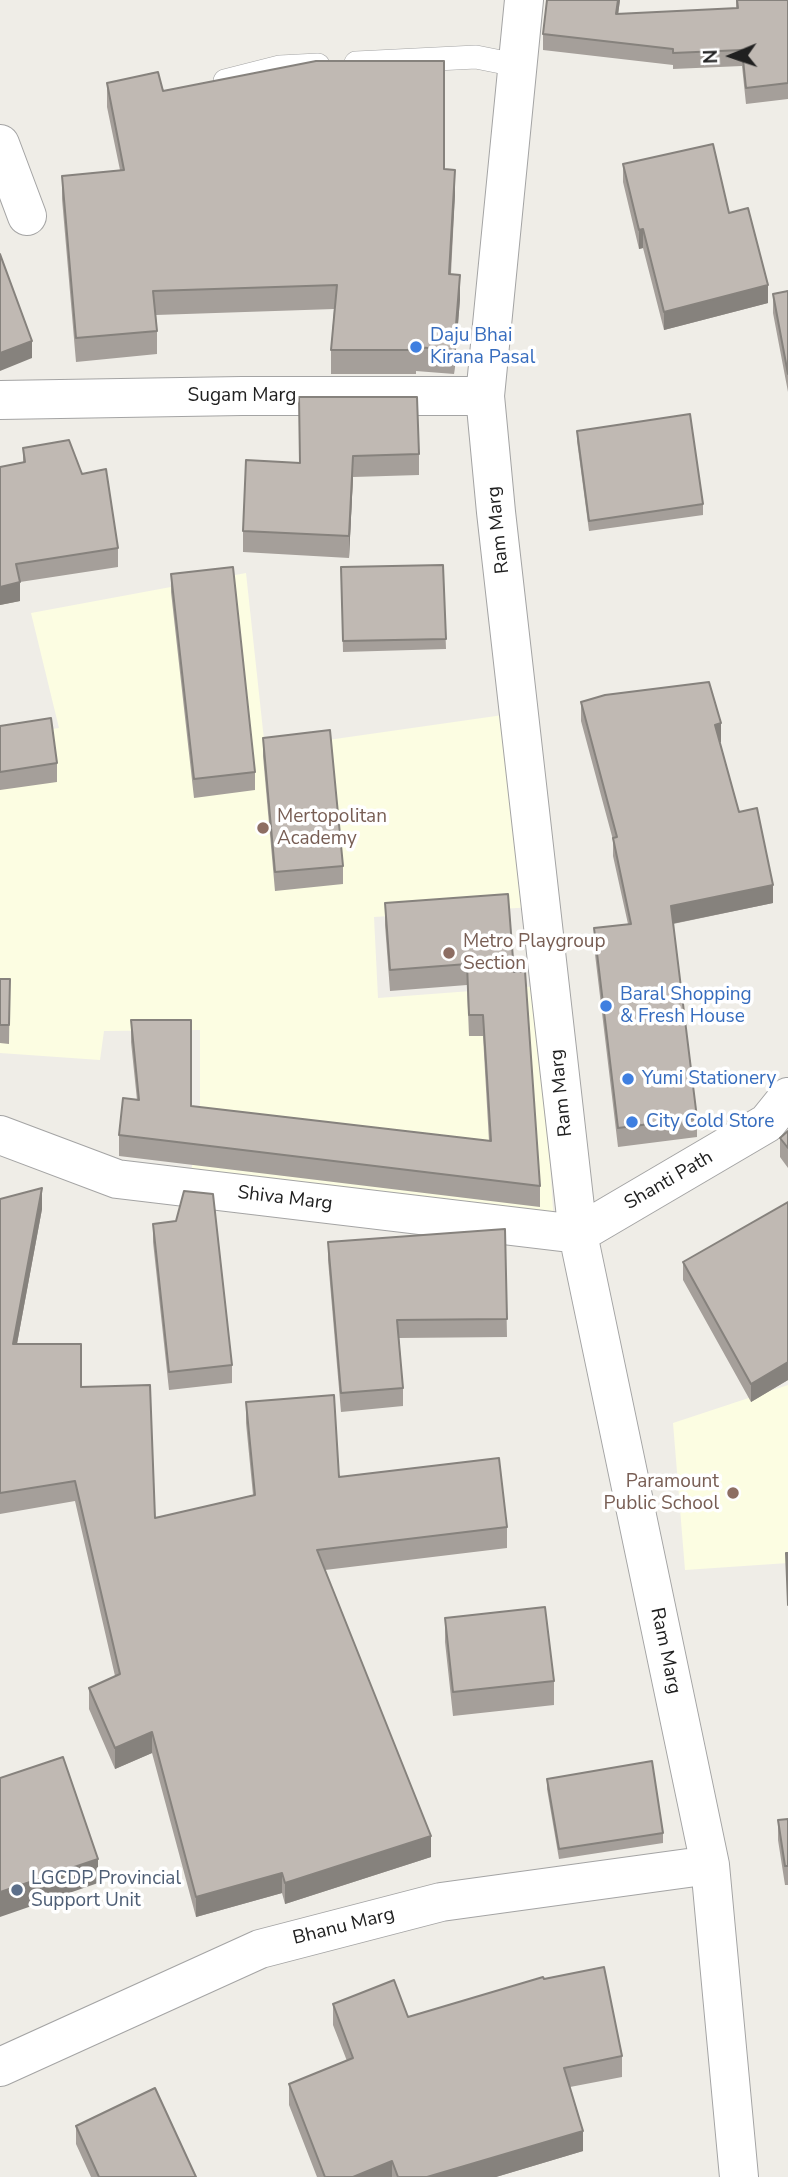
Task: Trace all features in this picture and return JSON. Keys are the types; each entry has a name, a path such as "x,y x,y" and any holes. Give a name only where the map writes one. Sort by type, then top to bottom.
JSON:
{"street":[{"name":"Ram Marg","path":"524,0 485,396 578,1234 710,1866 739,2177"},
{"path":"0,144 27,216"},
{"name":"Sugam Marg","path":"0,400 485,396"},
{"name":"Shanti Path","path":"578,1234 768,1123 788,1097"},
{"name":"Shiva Marg","path":"0,1135 117,1179 578,1234"},
{"name":"Bhanu Marg","path":"0,2067 260,1949 441,1902 710,1866"}],"lane":[{"path":"198,87 280,67 476,57 516,65"}],"shaded area":[{"name":"Mertopolitan Academy","path":"246,573 265,749 517,713 533,907 374,917 378,998 538,986 554,1224 190,1175 200,1131 200,1030 104,1031 100,1060 0,1053 0,737 59,728 31,613"},
{"name":"Paramount Public School","path":"788,1385 788,1563 685,1570 673,1423"}],"building":[{"path":"547,0 618,0 616,14 738,8 737,0 788,0 788,83 746,88 742,50 673,53 673,49 543,34"},
{"path":"316,61 444,61 444,169 455,170 449,274 460,275 454,350 416,347 416,350 331,350 337,285 153,291 157,331 76,338 62,176 124,170 107,83 158,72 163,91"},
{"path":"713,144 729,213 748,208 768,285 664,312 643,229 639,230 623,164"},
{"path":"0,254 32,341 0,353"},
{"path":"788,291 788,374 773,294"},
{"path":"299,397 417,397 419,454 353,456 349,536 243,531 246,460 300,463"},
{"path":"690,414 703,504 589,521 577,431"},
{"path":"69,440 82,474 106,469 118,548 16,564 20,582 0,587 0,467 25,462 23,448"},
{"path":"443,565 446,639 343,641 341,567"},
{"path":"233,567 255,772 194,779 171,574"},
{"path":"709,682 721,723 715,725 739,812 757,808 773,885 671,906 697,1118 618,1128 594,928 631,924 613,838 617,837 581,702 605,695"},
{"path":"51,718 57,763 0,772 0,726"},
{"path":"330,730 343,866 275,872 263,738"},
{"path":"508,894 514,972 525,971 540,1186 119,1135 123,1098 139,1100 131,1020 191,1020 191,1106 491,1141 483,1015 469,1015 467,964 390,970 385,903"},
{"path":"0,979 10,979 9,1025 0,1025"},
{"path":"788,1131 788,1148 780,1138"},
{"path":"42,1188 13,1344 81,1344 81,1387 150,1385 155,1518 255,1495 246,1402 334,1395 339,1477 499,1458 507,1527 317,1550 431,1836 285,1883 282,1873 196,1897 152,1732 115,1748 89,1688 120,1674 75,1481 0,1493 0,1199"},
{"path":"184,1191 213,1194 232,1365 169,1372 153,1224 176,1221"},
{"path":"788,1202 788,1362 751,1384 683,1262"},
{"path":"505,1229 507,1319 397,1320 403,1388 341,1393 328,1242"},
{"path":"786,1553 788,1553 788,1605"},
{"path":"545,1607 554,1681 453,1692 445,1618"},
{"path":"63,1757 98,1859 0,1892 0,1778"},
{"path":"652,1761 663,1833 559,1849 547,1779"},
{"path":"788,1819 788,1866 785,1866 778,1820"},
{"path":"604,1967 622,2056 564,2068 583,2131 427,2177 398,2177 392,2161 353,2177 325,2177 289,2084 353,2058 333,2004 394,1980 408,2017 543,1977 544,1979"},
{"path":"155,2088 196,2177 99,2177 76,2126"}],"place":[{"name":"Daju Bhai Kirana Pasal","path":"416,347"},
{"name":"Mertopolitan Academy","path":"263,828"},
{"name":"Metro Playgroup Section","path":"449,953"},
{"name":"Baral Shopping & Fresh House","path":"606,1006"},
{"name":"Yumi Stationery","path":"628,1079"},
{"name":"City Cold Store","path":"632,1122"},
{"name":"Paramount Public School","path":"733,1493"},
{"name":"LGCDP Provincial Support Unit","path":"17,1890"}]}
